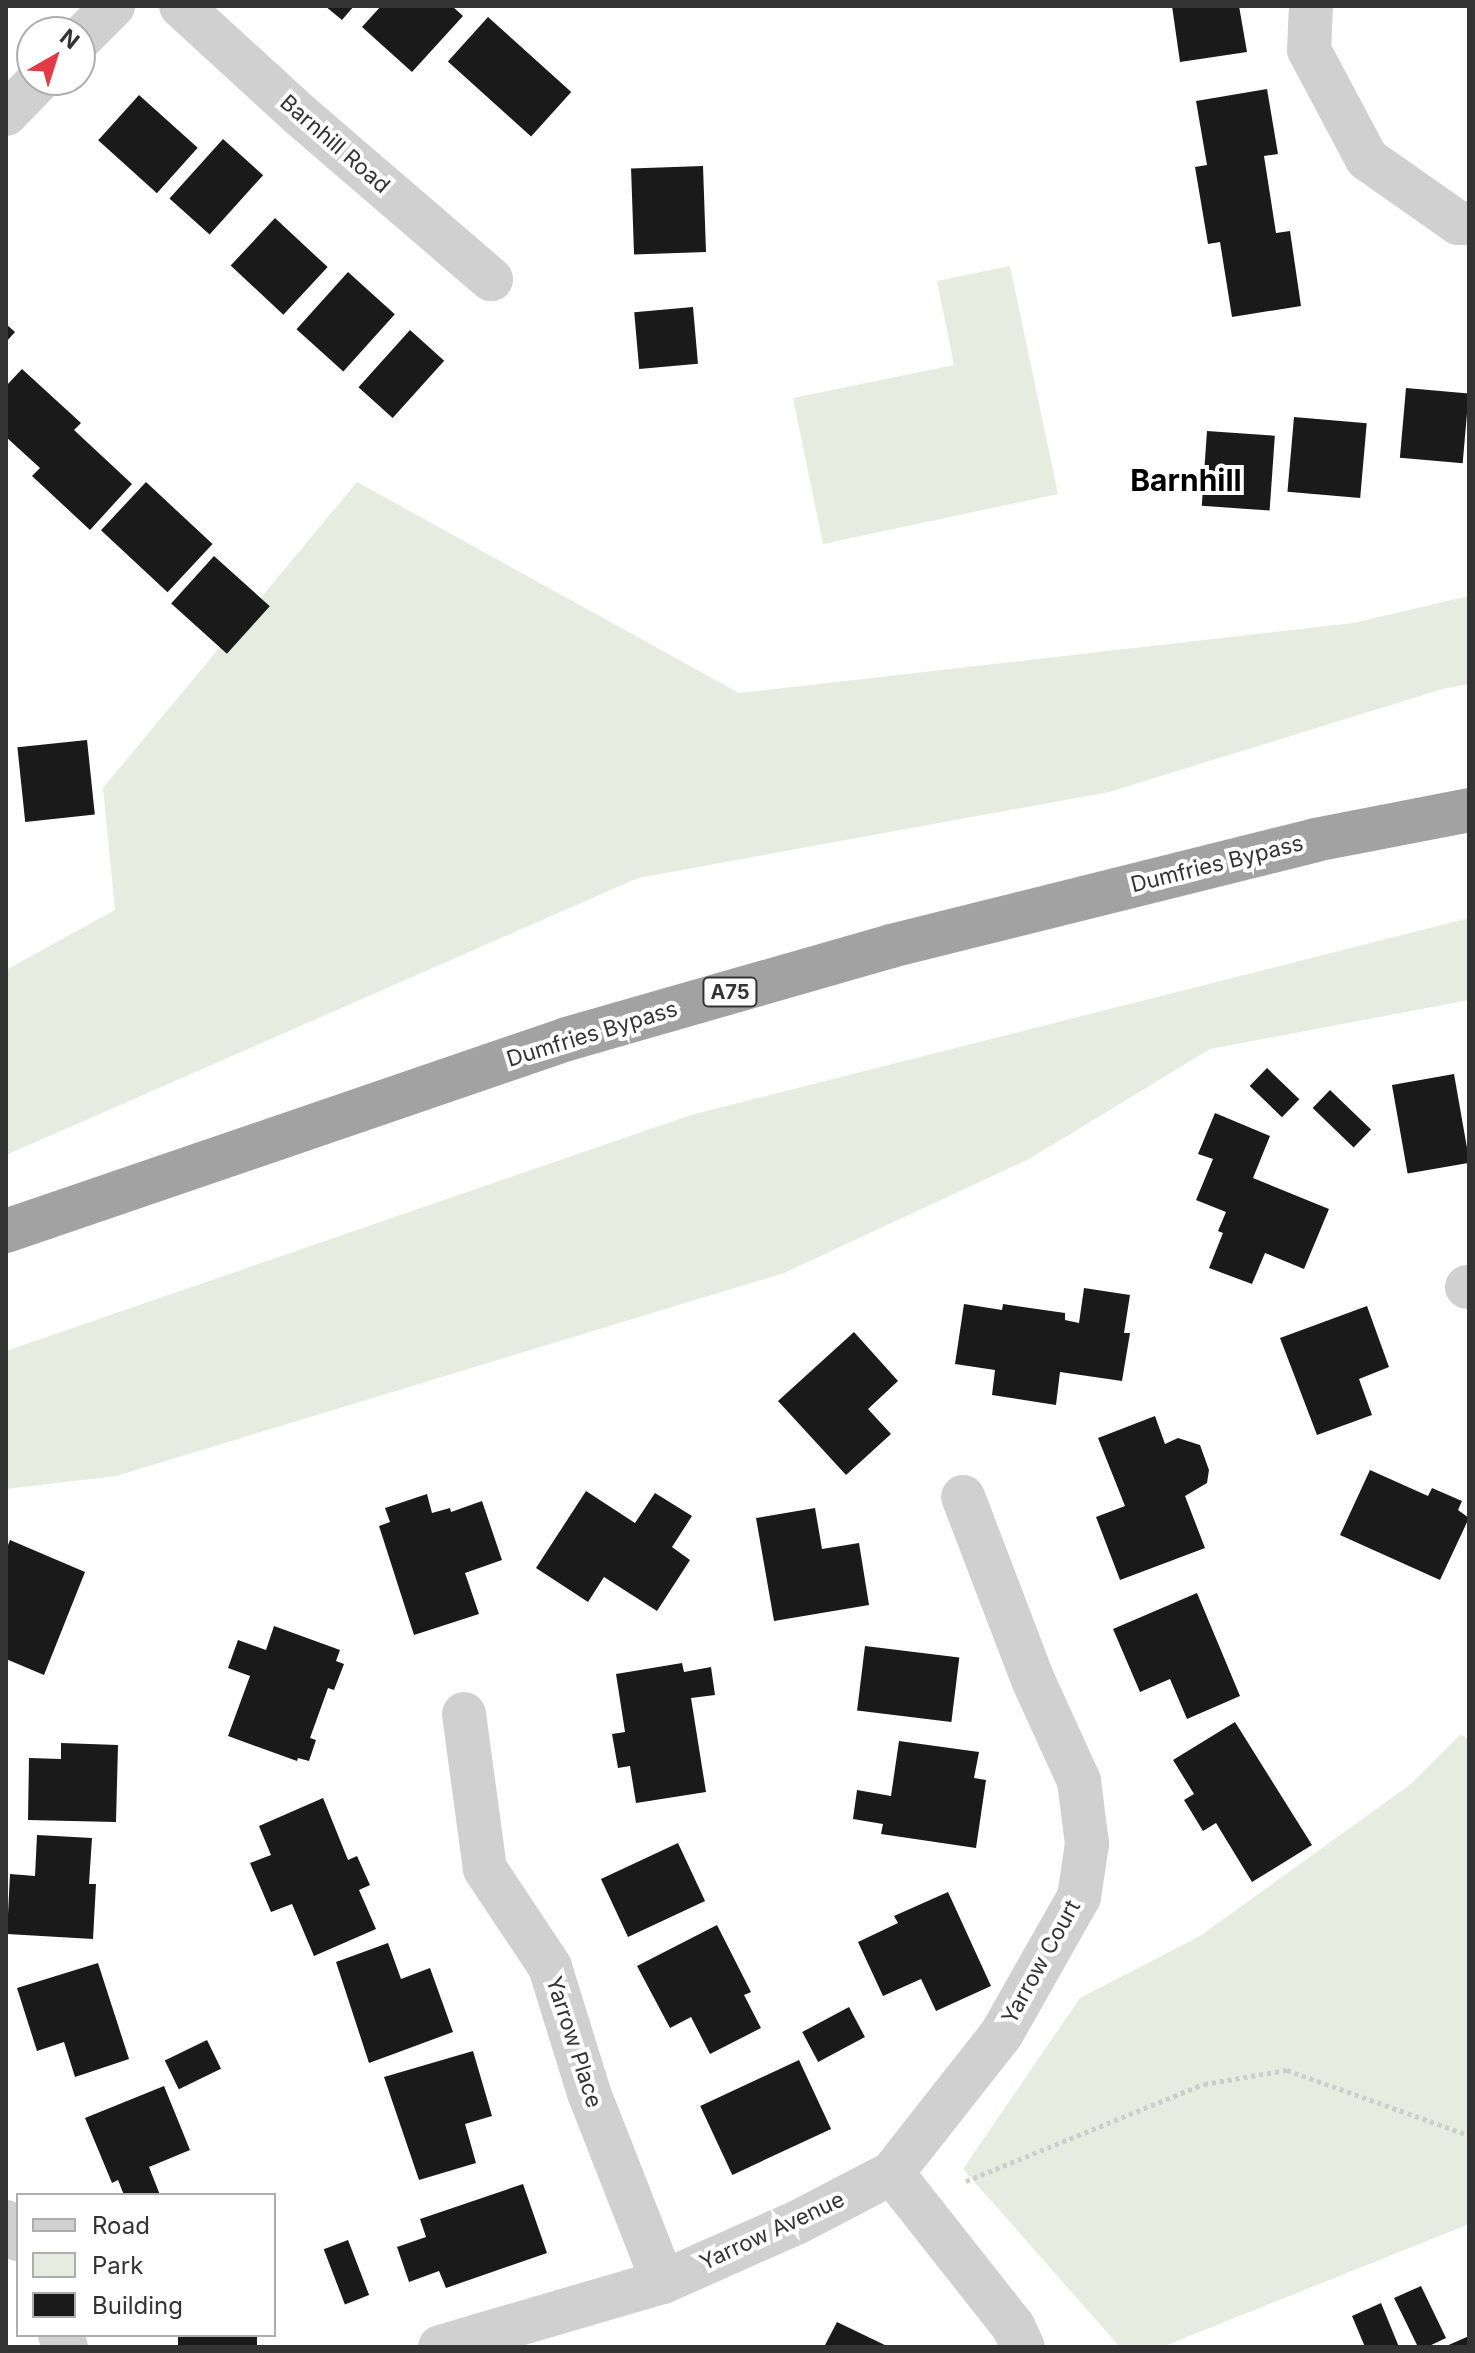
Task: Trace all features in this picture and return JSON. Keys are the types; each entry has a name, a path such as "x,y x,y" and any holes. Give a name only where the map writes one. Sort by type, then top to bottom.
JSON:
{"highway":[{"name":"Dumfries Bypass","path":"6,1231 567,1039 846,958 1315,840 1469,810"}],"street":[{"path":"96,23 113,6"},
{"name":"Barnhill Road","path":"181,6 300,115 491,279"},
{"path":"1311,6 1309,50 1367,159 1458,223 1469,223"},
{"path":"6,114 23,96"},
{"name":"Yarrow Court","path":"904,2189 1002,2033 1079,1897 1087,1844 1079,1781 1033,1680 963,1497"},
{"name":"Yarrow Place","path":"464,1714 485,1869 550,1967 589,2093 663,2282"},
{"path":"904,2189 1013,2326 1023,2347"},
{"name":"Yarrow Avenue","path":"440,2347 663,2282 798,2222 904,2189"}],"path":[{"path":"904,2189 980,2175 1204,2084 1287,2070 1469,2135"}],"green space":[{"path":"1010,266 1058,494 823,544 793,398 954,365 937,281"},
{"path":"357,482 739,693 1353,623 1469,596 1469,684 1446,688 1109,792 638,878 6,1155 6,970 115,910 103,788"},
{"path":"1469,918 1469,1000 1210,1049 1029,1159 784,1273 116,1476 6,1489 6,1351 691,1115"},
{"path":"1461,1734 1469,1740 1469,2224 1162,2347 1120,2347 963,2169 1080,1998 1200,1936 1411,1784"}],"building":[{"path":"325,6 354,6 342,20"},
{"path":"381,6 452,6 463,16 412,72 362,27"},
{"path":"1172,6 1239,6 1247,52 1180,62"},
{"path":"488,17 571,92 531,137 448,62"},
{"path":"1267,89 1278,154 1264,156 1276,233 1290,231 1301,306 1232,317 1220,242 1208,244 1195,167 1207,165 1196,101"},
{"path":"139,95 198,148 157,193 98,140"},
{"path":"223,139 263,175 210,235 169,198"},
{"path":"703,166 706,252 634,254 631,169"},
{"path":"275,218 328,267 283,315 231,266"},
{"path":"348,272 395,314 343,371 296,329"},
{"path":"693,307 698,364 639,369 634,312"},
{"path":"6,324 15,332 6,342"},
{"path":"410,330 444,361 393,418 358,387"},
{"path":"22,369 81,423 74,430 132,484 90,530 32,476 40,468 6,437 6,386"},
{"path":"1406,388 1469,393 1463,463 1400,458"},
{"path":"1294,417 1367,423 1360,498 1287,492"},
{"path":"1207,431 1275,436 1270,511 1202,506"},
{"path":"146,482 213,544 168,592 101,530"},
{"path":"214,556 270,606 227,654 171,604"},
{"path":"87,740 95,815 25,822 17,747"},
{"path":"1267,1068 1299,1099 1282,1117 1250,1086"},
{"path":"1454,1074 1469,1163 1408,1174 1392,1085"},
{"path":"1330,1090 1371,1130 1354,1148 1313,1108"},
{"path":"1215,1113 1270,1136 1253,1178 1329,1209 1304,1269 1265,1253 1252,1284 1209,1268 1223,1233 1218,1231 1226,1212 1196,1200 1213,1159 1198,1154"},
{"path":"1084,1288 1130,1295 1124,1333 1130,1333 1122,1381 1060,1372 1056,1405 992,1395 995,1370 955,1364 964,1304 1002,1310 1003,1304 1065,1313 1065,1320 1079,1323"},
{"path":"1367,1306 1389,1367 1359,1379 1372,1415 1317,1435 1280,1338"},
{"path":"854,1332 898,1381 868,1409 891,1434 846,1475 778,1401"},
{"path":"1155,1416 1165,1444 1178,1438 1200,1445 1209,1470 1207,1483 1185,1496 1205,1548 1120,1580 1096,1517 1125,1506 1098,1438"},
{"path":"1370,1470 1428,1496 1432,1488 1462,1501 1458,1510 1469,1518 1440,1580 1340,1535"},
{"path":"586,1491 635,1523 655,1493 692,1516 672,1547 690,1560 657,1611 604,1577 588,1602 536,1568"},
{"path":"427,1494 432,1513 450,1508 451,1512 482,1501 502,1560 465,1573 479,1614 414,1635 379,1526 390,1522 385,1508"},
{"path":"815,1508 822,1549 859,1543 869,1605 774,1621 756,1518"},
{"path":"10,1540 85,1572 44,1675 6,1659 6,1550"},
{"path":"1197,1593 1240,1696 1187,1719 1170,1679 1140,1692 1113,1629"},
{"path":"274,1626 340,1650 336,1661 344,1664 334,1690 328,1688 310,1738 316,1740 309,1761 298,1758 297,1761 228,1736 250,1676 228,1668 238,1640 266,1650"},
{"path":"865,1646 959,1658 951,1722 857,1711"},
{"path":"682,1663 684,1672 711,1667 715,1695 691,1698 706,1792 636,1803 630,1766 618,1768 612,1734 625,1732 616,1674"},
{"path":"1235,1722 1312,1845 1252,1882 1216,1823 1203,1831 1184,1800 1194,1794 1173,1760"},
{"path":"899,1741 979,1752 974,1778 986,1780 976,1848 881,1834 883,1824 853,1819 857,1790 891,1796"},
{"path":"61,1743 118,1745 116,1822 28,1820 29,1758 61,1759"},
{"path":"323,1798 348,1860 357,1856 370,1885 359,1890 376,1929 314,1956 292,1904 271,1912 250,1863 271,1855 259,1826"},
{"path":"37,1835 92,1838 89,1884 96,1884 93,1939 7,1934 10,1874 35,1876"},
{"path":"678,1843 705,1901 628,1937 601,1879"},
{"path":"948,1892 991,1986 936,2011 921,1979 883,1996 858,1942 898,1923 894,1916"},
{"path":"717,1925 751,1992 744,1995 761,2028 710,2054 691,2017 670,2028 637,1966"},
{"path":"388,1943 401,1979 430,1968 453,2032 369,2063 336,1962"},
{"path":"98,1963 129,2059 75,2077 64,2042 37,2051 17,1988"},
{"path":"849,2007 865,2037 818,2062 802,2032"},
{"path":"207,2040 221,2069 179,2089 165,2061"},
{"path":"473,2051 492,2116 465,2124 476,2163 419,2180 384,2077"},
{"path":"799,2060 831,2129 732,2175 700,2106"},
{"path":"164,2086 190,2150 149,2167 159,2193 123,2193 118,2180 112,2183 85,2118"},
{"path":"523,2184 547,2253 446,2288 439,2271 409,2282 397,2247 426,2237 420,2219"},
{"path":"348,2240 369,2295 345,2304 324,2249"},
{"path":"1421,2286 1446,2338 1427,2347 1418,2347 1394,2298"},
{"path":"1381,2303 1399,2347 1365,2347 1352,2316"},
{"path":"837,2322 889,2347 824,2347"},
{"path":"1469,2336 1469,2347 1444,2347"},
{"path":"178,2337 257,2337 257,2347 178,2347"}],"district":[{"name":"Barnhill","path":"1186,480"}]}
